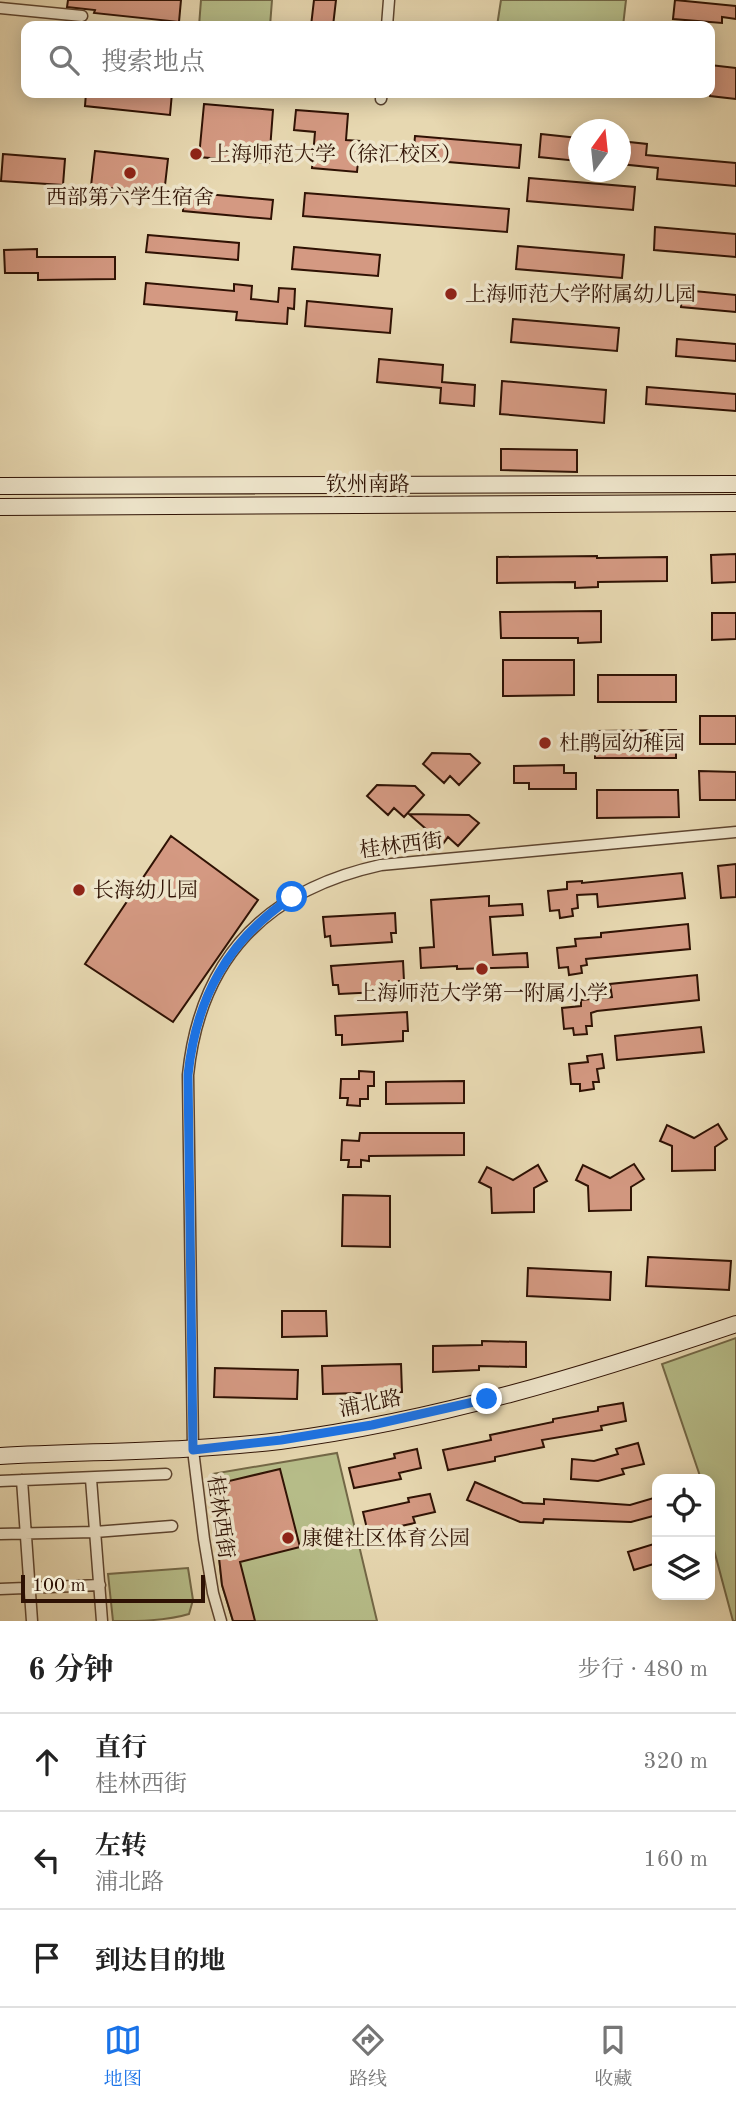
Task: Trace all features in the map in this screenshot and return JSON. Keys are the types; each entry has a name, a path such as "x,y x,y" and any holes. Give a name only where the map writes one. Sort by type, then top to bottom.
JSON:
{"street":[{"path":"387,21 389,0"},
{"path":"0,8 82,16"},
{"name":"钦州南路","path":"0,486 736,484"},
{"name":"钦州南路","path":"0,507 736,503"},
{"name":"桂林西街","path":"221,1621 213,1593 204,1539 193,1450 188,1075 197,1019 209,989 246,934 268,913 310,888 347,872 381,864 736,832"},
{"name":"浦北路","path":"0,1456 193,1450 281,1440 372,1425 597,1370 736,1324"},
{"path":"0,1481 166,1474"},
{"path":"91,1479 102,1621"},
{"path":"22,1480 32,1621"},
{"path":"0,1534 95,1532 172,1526"},
{"path":"0,1589 100,1585"}],"green space":[{"path":"201,0 272,0 270,21 199,21"},
{"path":"501,0 626,0 624,21 498,21"},
{"path":"736,1338 736,1621 733,1621 715,1554 715,1474 699,1474 662,1364"},
{"name":"康健社区体育公园","path":"337,1453 377,1621 233,1621 222,1585 218,1548 221,1518 212,1474"},
{"path":"188,1568 193,1600 189,1614 142,1621 113,1621 108,1574"}],"building":[{"path":"68,0 181,0 179,21 94,13 95,10 67,7"},
{"path":"314,0 336,0 334,21 312,21"},
{"path":"675,0 736,6 736,19 722,17 722,23 673,19"},
{"path":"715,66 736,68 736,99 715,97"},
{"path":"86,98 172,98 170,115 85,106"},
{"path":"204,104 273,110 269,163 199,157"},
{"path":"296,110 348,114 346,140 360,141 357,172 312,168 315,132 294,130"},
{"path":"541,134 568,137 568,160 539,157"},
{"path":"415,136 521,145 519,168 413,159"},
{"path":"631,142 647,144 646,155 736,163 736,186 657,179 658,168 631,165"},
{"name":"西部第六学生宿舍","path":"95,151 168,159 164,194 91,186"},
{"path":"3,154 65,159 63,185 1,181"},
{"path":"529,178 635,187 633,210 527,201"},
{"path":"184,192 273,200 271,219 183,211"},
{"path":"305,193 509,209 507,232 303,216"},
{"path":"655,227 736,234 736,257 654,250"},
{"path":"148,235 239,243 238,260 146,252"},
{"path":"518,246 624,255 622,278 516,269"},
{"path":"294,247 380,255 378,276 292,269"},
{"path":"37,249 37,257 115,257 115,279 38,280 38,273 5,273 4,250"},
{"path":"146,283 234,291 234,284 252,286 251,299 278,302 279,288 295,289 294,309 288,308 287,324 236,320 237,312 144,304"},
{"path":"683,290 736,295 736,312 681,307"},
{"path":"307,301 392,309 390,333 305,326"},
{"path":"513,319 619,328 617,351 511,342"},
{"path":"677,339 736,344 736,361 676,356"},
{"path":"379,359 443,365 442,382 475,385 474,406 440,403 441,388 377,382"},
{"path":"502,381 606,390 604,423 500,414"},
{"path":"647,387 736,394 736,411 646,404"},
{"path":"501,449 577,450 577,472 501,470"},
{"path":"736,554 736,582 712,583 711,555"},
{"path":"497,557 667,557 667,581 598,582 598,587 575,588 575,582 497,583"},
{"path":"601,611 601,642 578,643 578,638 501,638 500,612"},
{"path":"712,613 736,613 736,639 712,640"},
{"path":"503,660 574,660 574,695 503,696"},
{"path":"598,675 676,675 676,702 598,702"},
{"path":"700,716 736,716 736,744 700,744"},
{"path":"676,730 676,758 595,758 595,731"},
{"path":"432,753 470,754 480,763 459,785 450,776 444,783 423,764"},
{"path":"564,765 564,773 576,773 576,789 529,789 529,783 514,783 514,766"},
{"path":"699,771 736,772 736,800 700,800"},
{"path":"377,785 415,786 424,795 404,817 394,808 388,815 367,796"},
{"path":"597,790 678,790 679,817 597,818"},
{"path":"409,814 469,815 479,823 458,846 448,837 443,844"},
{"path":"171,836 258,900 173,1022 85,964"},
{"path":"736,864 736,897 721,898 718,866"},
{"path":"682,873 685,898 598,907 597,894 577,895 578,908 572,909 573,916 560,918 559,910 550,911 548,891 567,889 567,882 582,883"},
{"path":"489,896 489,906 522,904 523,915 490,917 493,955 527,953 528,967 421,968 420,948 434,947 431,900"},
{"path":"395,913 396,933 391,933 392,942 331,946 330,936 325,937 323,917"},
{"path":"688,924 690,949 586,959 587,965 581,966 582,973 569,975 568,967 559,968 557,948 576,946 575,939 601,937 601,933"},
{"path":"403,961 404,981 399,981 400,991 339,994 338,985 333,985 331,966"},
{"path":"697,975 699,1000 597,1011 591,1013 592,1026 586,1026 587,1034 574,1035 573,1028 564,1029 562,1008 581,1006 581,1000 612,997 610,984"},
{"path":"407,1012 408,1031 403,1031 403,1041 342,1045 342,1035 336,1035 335,1016"},
{"path":"701,1027 704,1052 617,1060 615,1036"},
{"path":"602,1054 604,1068 597,1069 599,1082 593,1082 594,1089 580,1091 580,1084 571,1084 569,1064 588,1062 587,1056"},
{"path":"359,1071 374,1072 374,1086 368,1086 368,1099 360,1099 360,1106 347,1105 348,1098 340,1098 341,1079 359,1079"},
{"path":"464,1081 464,1103 386,1104 386,1082"},
{"path":"718,1124 727,1139 715,1147 715,1170 672,1171 672,1146 660,1141 667,1125 694,1138"},
{"path":"360,1133 464,1133 464,1155 369,1156 369,1161 361,1160 361,1167 348,1167 349,1160 341,1160 342,1140 359,1141"},
{"path":"634,1164 644,1179 631,1187 631,1210 589,1211 588,1186 576,1180 583,1165 610,1178"},
{"path":"538,1165 547,1181 534,1188 534,1212 492,1213 491,1188 479,1182 487,1167 513,1180"},
{"path":"343,1195 390,1196 390,1247 342,1246"},
{"path":"648,1257 731,1261 729,1290 646,1286"},
{"path":"528,1268 611,1272 610,1300 527,1296"},
{"path":"282,1311 326,1311 327,1336 282,1337"},
{"path":"482,1341 526,1342 526,1367 479,1366 479,1370 433,1372 433,1346 482,1345"},
{"path":"401,1364 402,1392 323,1394 322,1366"},
{"path":"215,1368 298,1370 297,1399 214,1397"},
{"path":"623,1403 626,1421 601,1426 602,1430 542,1440 544,1447 495,1457 495,1461 448,1470 443,1450 491,1440 490,1435"},
{"path":"638,1443 644,1464 622,1469 624,1474 598,1481 571,1479 572,1459 594,1461 618,1454 616,1449"},
{"path":"417,1449 421,1468 399,1473 401,1479 354,1488 349,1468 395,1458 394,1454"},
{"path":"280,1469 300,1547 240,1562 255,1621 233,1621 222,1585 218,1548 218,1528 229,1481"},
{"path":"475,1482 523,1503 544,1504 544,1499 630,1505 652,1498 652,1516 631,1522 544,1519 543,1523 520,1522 467,1500"},
{"path":"430,1494 435,1512 413,1517 415,1523 368,1533 363,1512 409,1502 408,1498"},
{"path":"652,1545 652,1565 634,1570 628,1552"}],"place":[{"name":"上海师范大学（徐汇校区）","path":"196,154"},
{"name":"西部第六学生宿舍","path":"130,173"},
{"name":"上海师范大学附属幼儿园","path":"451,294"},
{"name":"杜鹃园幼稚园","path":"545,743"},
{"name":"长海幼儿园","path":"79,890"},
{"name":"上海师范大学第一附属小学","path":"482,969"},
{"name":"康健社区体育公园","path":"288,1538"}],"route":[{"path":"292,897 268,913 246,934 227,960 209,989 197,1019 191,1048 188,1075 193,1450 281,1440 372,1425 487,1399"}]}
